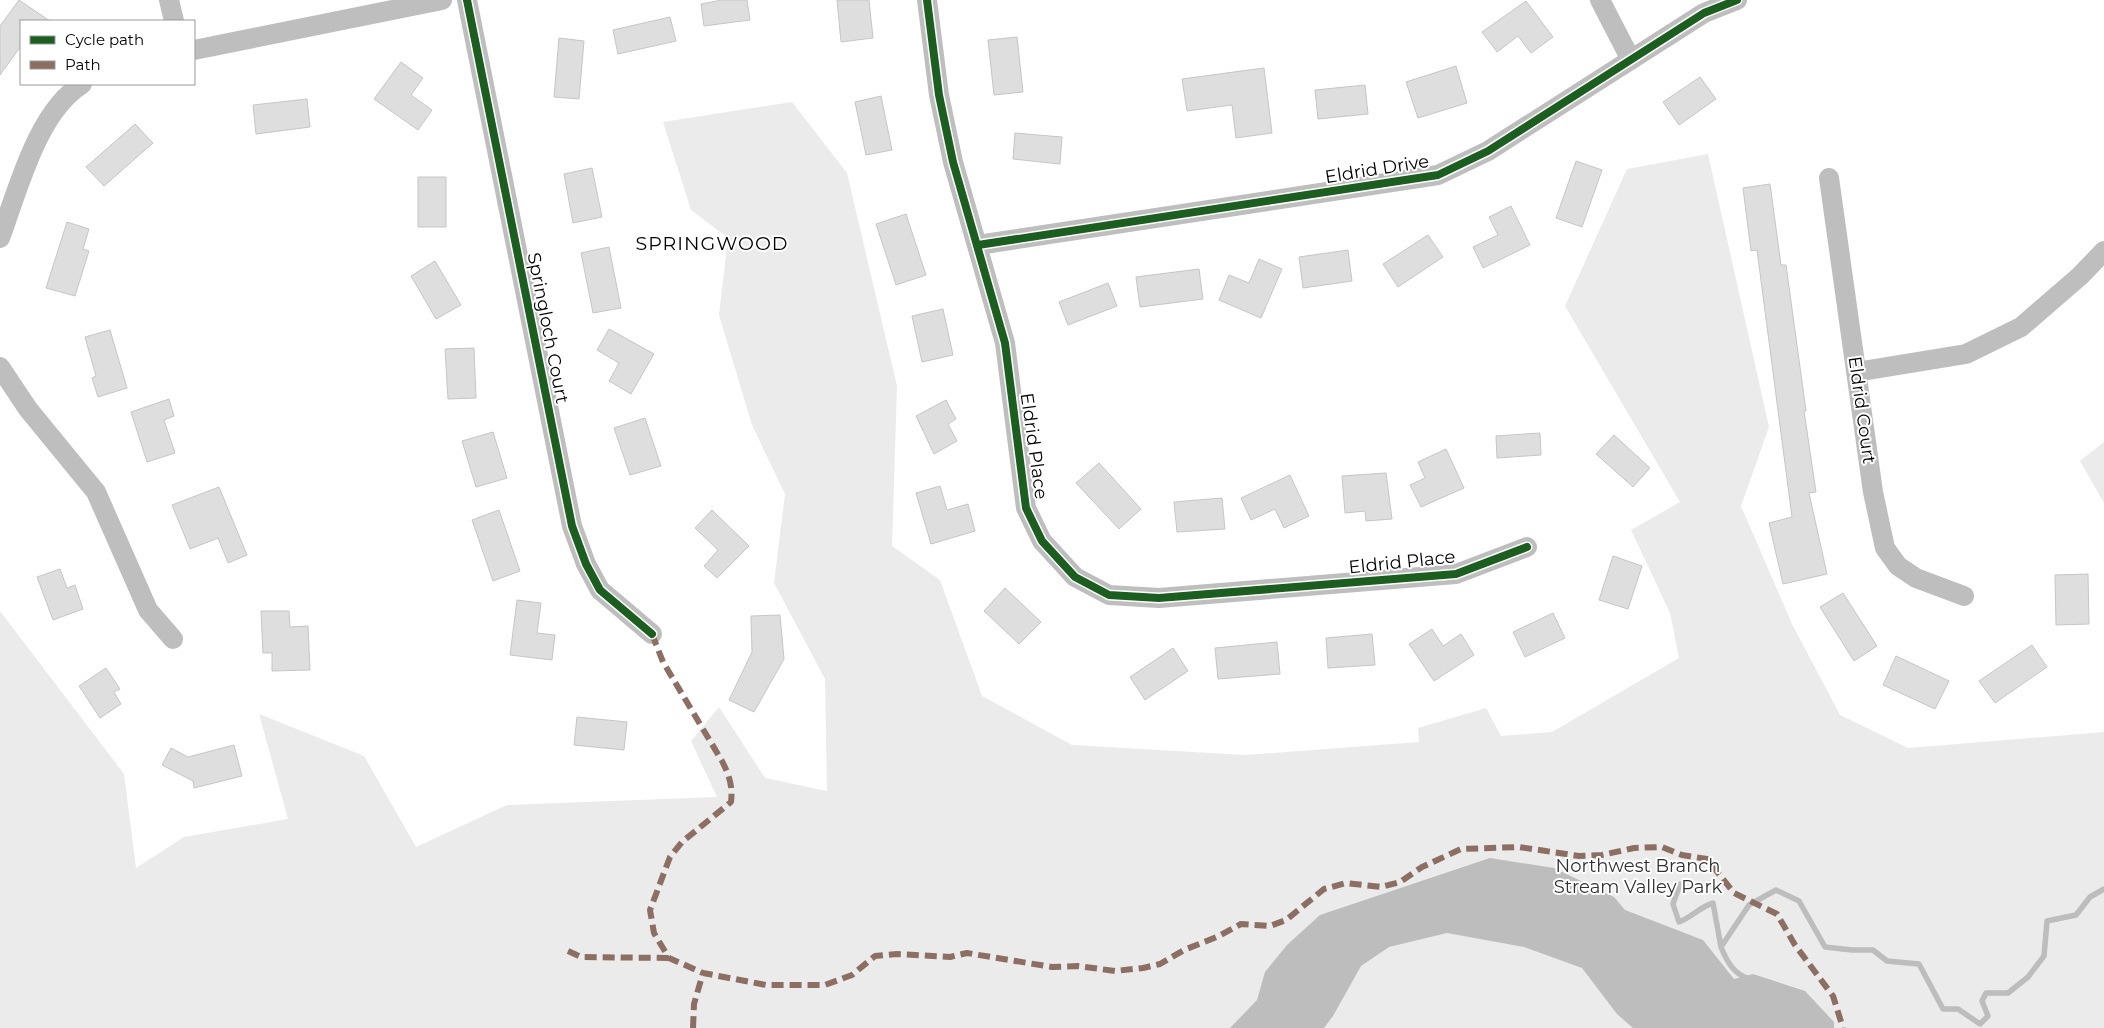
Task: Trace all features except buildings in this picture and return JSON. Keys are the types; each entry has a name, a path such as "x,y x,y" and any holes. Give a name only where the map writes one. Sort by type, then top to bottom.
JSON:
{"street":[{"path":"169,0 174,20"},
{"path":"195,50 442,0"},
{"name":"Springloch Court","path":"467,0 572,526 586,564 600,590 652,634"},
{"name":"Eldrid Place","path":"927,0 938,95 953,162 1005,343 1026,508 1042,542 1074,577 1109,595 1158,598 1456,574 1527,547"},
{"path":"1600,0 1631,60"},
{"name":"Eldrid Drive","path":"978,246 1438,175 1488,151 1704,13 1737,0"},
{"path":"0,238 28,162 51,115 67,93 80,85"},
{"name":"Eldrid Court","path":"1830,178 1873,492 1885,548 1898,566 1916,578 1964,596"},
{"path":"1856,372 1966,354 2021,327 2080,276 2104,251"},
{"path":"0,367 28,409 96,492 148,610 173,639"}],"green space":[{"name":"Northwest Branch Stream Valley Park","path":"792,102 847,173 897,386 892,546 940,580 982,696 1072,745 1245,755 1419,742 1418,728 1486,708 1501,736 1552,732 1679,658 1670,613 1631,530 1680,502 1565,306 1627,169 1708,154 1769,427 1741,506 1792,624 1840,715 1908,748 2104,732 2104,1028 0,1028 0,611 124,774 136,868 184,837 288,819 259,714 364,756 416,847 507,805 717,797 691,741 719,707 765,778 827,791 825,679 774,583 785,494 752,425 719,315 728,238 691,210 663,122"},
{"path":"2104,442 2104,503 2080,461"}],"shaded area":[{"path":"1490,858 1554,868 1614,897 1625,910 1703,940 1734,979 1753,974 1805,991 1834,1022 1834,1028 1633,1028 1617,1014 1582,968 1524,947 1447,933 1389,947 1361,966 1333,1016 1324,1028 1230,1028 1257,1000 1265,972 1287,945 1320,915"}],"waterway":[{"path":"1680,884 1673,904 1679,922 1713,903 1721,947"},
{"path":"1749,979 1739,974 1732,967 1721,947 1749,905 1776,890 1799,901 1825,947 1873,950 1887,961 1919,964 1943,1009 1958,1009 1980,1024 1988,1016 1982,1001 1986,993 2008,993 2028,977 2044,956 2047,921 2076,915 2090,897 2104,889"}],"marked path":[{"path":"652,634 663,662 722,761 731,786 731,802 682,842 670,857 650,910 654,933 669,958 703,973"},
{"path":"693,1028 694,1004 703,973 766,985 825,985 852,975 875,956 897,954 950,957 967,953 1052,967 1078,966 1115,971 1143,968 1160,964 1184,950 1219,936 1241,924 1270,926 1286,920 1324,889 1346,883 1381,887 1400,882 1422,867 1461,849 1519,847 1579,856 1602,855 1634,848 1662,847 1682,855 1707,859 1734,893 1777,914 1795,945 1833,996 1843,1028"},
{"path":"568,951 581,957 669,958"}],"cycle path":[{"path":"467,0 572,526 586,564 600,590 652,634"},
{"path":"927,0 939,95 953,162 1005,343 1026,508 1042,541 1075,577 1109,595 1159,598 1456,574 1527,547"},
{"path":"978,245 1438,175 1488,151 1704,13 1737,0"}],"district":[{"name":"SPRINGWOOD","path":"712,243"}]}
